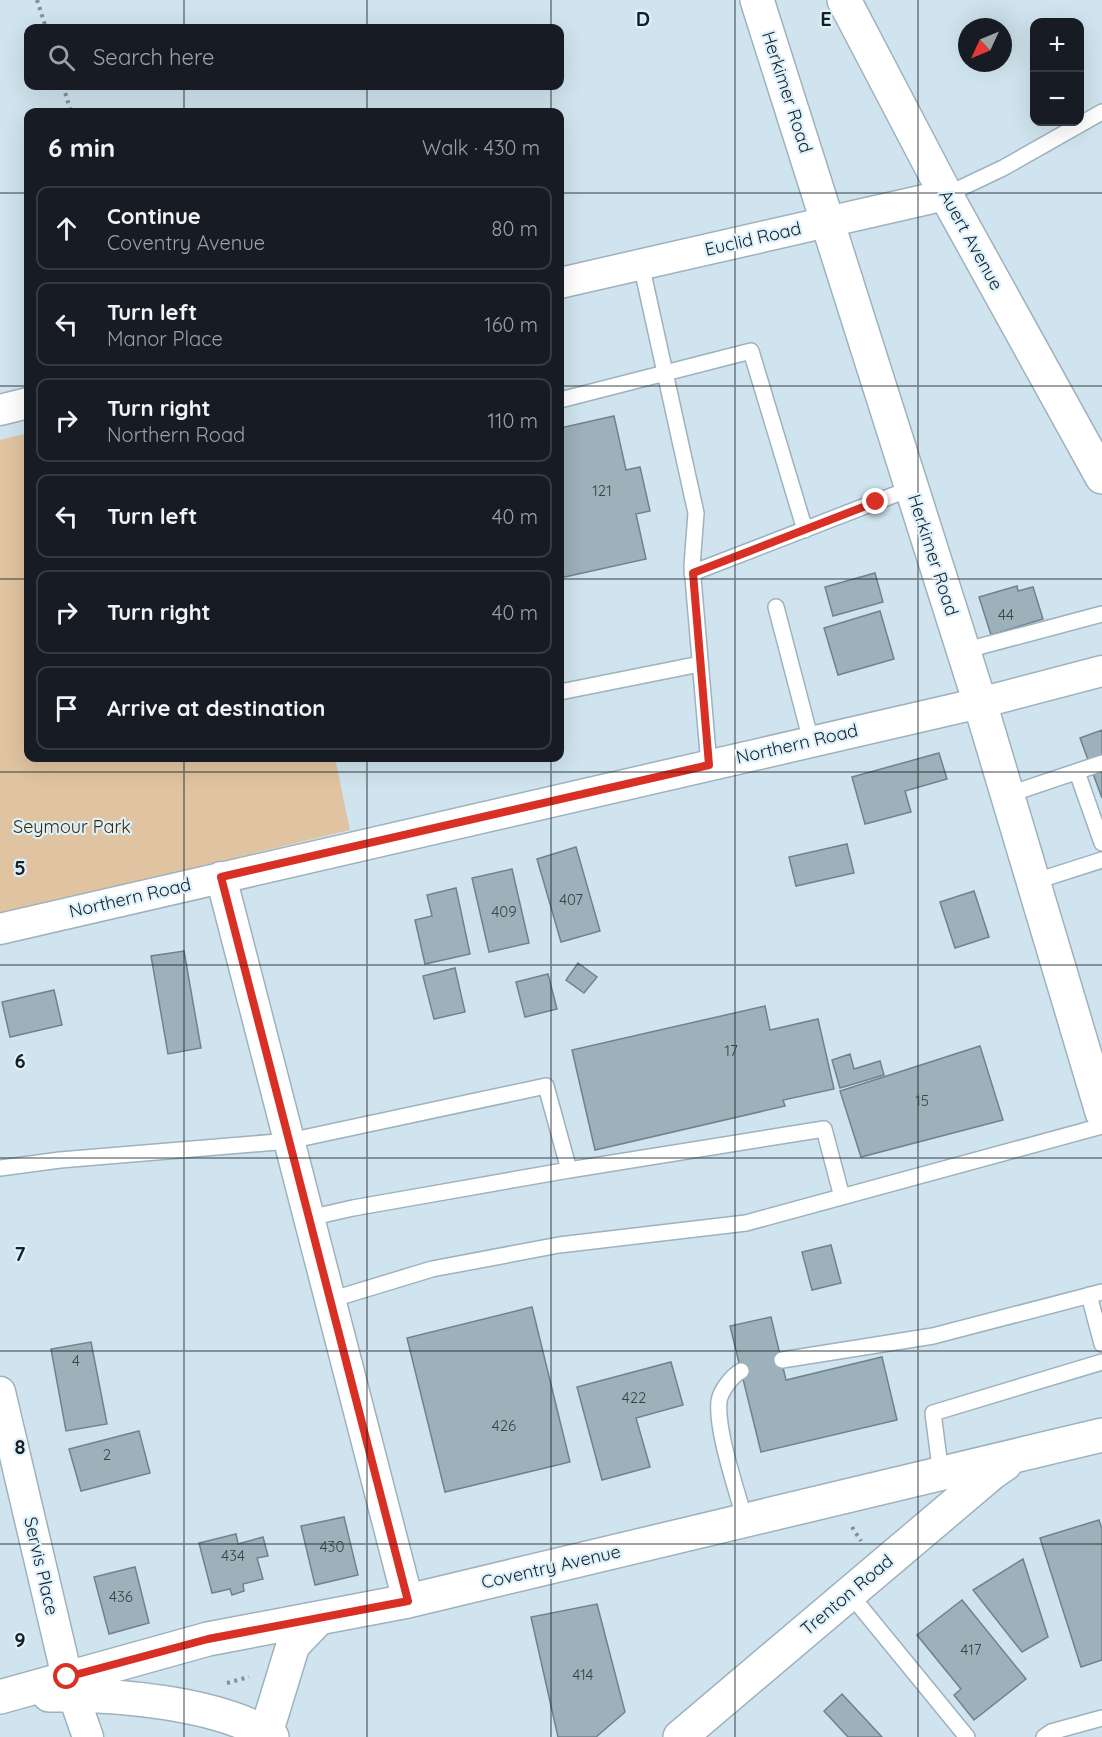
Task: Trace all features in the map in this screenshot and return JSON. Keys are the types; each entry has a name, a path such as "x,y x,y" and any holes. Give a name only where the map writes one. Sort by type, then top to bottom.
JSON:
{"street":[{"name":"Herkimer Road","path":"757,0 980,703 1102,1112"},
{"name":"Auert Avenue","path":"844,0 946,195 1102,477"},
{"name":"Euclid Road","path":"564,282 946,195"},
{"name":"Northern Road","path":"0,929 980,703 1102,671"},
{"path":"221,877 408,1601"},
{"name":"Servis Place","path":"0,1392 69,1686 88,1737"},
{"name":"Coventry Avenue","path":"2,1696 69,1686 208,1639 408,1601 1102,1435"},
{"name":"Trenton Road","path":"682,1736 992,1473 1017,1457"},
{"path":"69,1686 93,1694 199,1709 269,1735 292,1645 318,1619"}],"lane":[{"path":"946,195 1003,168 1102,112"},
{"path":"641,264 696,513 693,573 709,765"},
{"path":"564,399 751,351 805,530"},
{"path":"693,573 912,488"},
{"path":"776,607 811,741"},
{"path":"963,651 1102,614"},
{"path":"564,691 700,664"},
{"path":"1007,795 1102,763"},
{"path":"1077,772 1102,843"},
{"path":"1033,882 1102,860"},
{"path":"0,1168 60,1160 289,1141 546,1086 569,1170"},
{"path":"330,1299 432,1269 559,1245 746,1223 1102,1126"},
{"path":"309,1218 569,1170 824,1129 842,1197"},
{"path":"782,1360 933,1336 1095,1293 1102,1344"},
{"path":"941,1475 933,1413 1102,1362"},
{"path":"741,1371 734,1374 719,1398 720,1422 745,1521"},
{"path":"850,1594 967,1737"},
{"path":"1044,1737 1051,1732 1102,1718"}],"path":[{"path":"37,0 45,24"},
{"path":"64,90 70,108"}],"green space":[{"name":"Seymour Park","path":"24,434 24,762 336,762 350,830 0,915 0,440"}],"building":[{"path":"614,416 626,470 640,467 650,511 636,514 646,559 564,577 564,427"},
{"path":"875,573 883,602 833,616 825,587"},
{"path":"1017,586 1018,591 1033,587 1043,619 991,635 979,597"},
{"path":"880,611 894,659 838,675 824,628"},
{"path":"1102,730 1102,798 1080,738"},
{"path":"939,753 947,779 905,791 911,812 865,824 852,777"},
{"path":"847,844 854,873 796,886 789,857"},
{"path":"576,847 600,931 561,942 537,859"},
{"path":"512,869 529,943 489,952 472,878"},
{"path":"456,888 470,954 425,964 415,920 432,916 427,895"},
{"path":"974,891 989,937 955,948 940,902"},
{"path":"184,951 201,1048 168,1054 151,956"},
{"path":"578,963 597,977 584,993 566,980"},
{"path":"455,968 465,1012 434,1019 423,976"},
{"path":"548,974 557,1009 525,1017 516,982"},
{"path":"54,990 62,1025 10,1037 2,1002"},
{"path":"765,1006 770,1030 818,1019 834,1089 783,1100 785,1106 595,1150 572,1050"},
{"path":"980,1046 1003,1120 861,1157 840,1091"},
{"path":"850,1054 854,1069 880,1061 884,1075 840,1088 832,1060"},
{"path":"831,1245 841,1283 812,1290 802,1252"},
{"path":"532,1307 570,1462 445,1492 407,1338"},
{"path":"771,1317 786,1380 882,1357 897,1420 761,1452 730,1326"},
{"path":"91,1342 107,1424 66,1431 51,1349"},
{"path":"671,1362 683,1405 636,1418 650,1467 602,1480 577,1387"},
{"path":"139,1431 150,1473 81,1491 69,1449"},
{"path":"344,1517 358,1575 315,1585 301,1526"},
{"path":"1099,1520 1102,1529 1102,1660 1081,1667 1040,1538"},
{"path":"236,1534 238,1544 263,1537 268,1556 257,1558 263,1579 243,1584 244,1591 232,1595 230,1589 212,1593 199,1543"},
{"path":"1023,1559 1048,1637 1022,1652 973,1590"},
{"path":"135,1567 149,1623 109,1634 94,1577"},
{"path":"962,1600 1026,1679 974,1720 954,1695 961,1689 917,1635"},
{"path":"597,1604 625,1712 596,1737 558,1737 531,1617"},
{"path":"842,1694 882,1737 848,1737 824,1711"}],"route":[{"path":"67,1677 208,1639 408,1601 221,877 709,765 693,573 876,502"}]}
